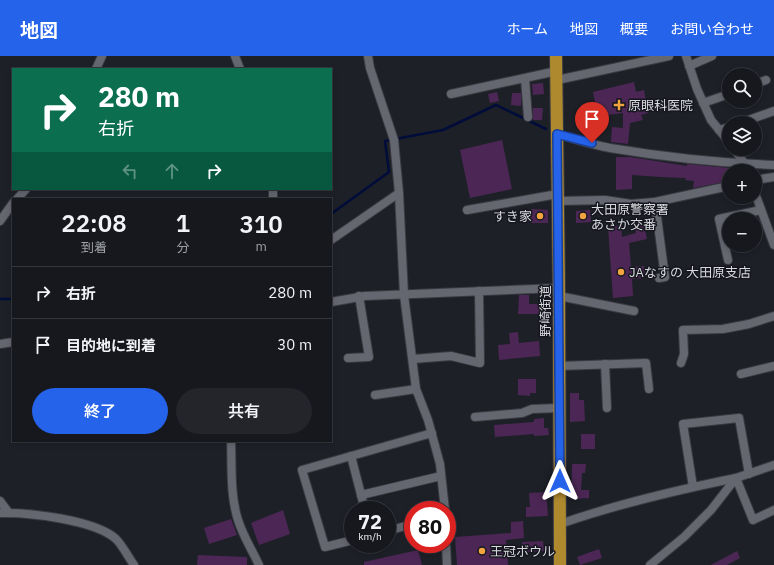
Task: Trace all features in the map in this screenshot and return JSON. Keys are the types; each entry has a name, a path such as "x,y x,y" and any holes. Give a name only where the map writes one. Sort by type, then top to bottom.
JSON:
{"highway":[{"name":"野崎街道","path":"556,56 560,565"}],"street":[{"path":"96,68 102,56"},
{"path":"236,56 240,68"},
{"path":"368,56 370,68 394,140 399,193 404,295 416,389 428,420 440,464 444,501"},
{"path":"451,94 525,79 557,76 669,56"},
{"path":"686,56 703,103 711,120 722,134"},
{"path":"689,66 712,56"},
{"path":"525,79 528,117"},
{"path":"762,81 766,80"},
{"path":"703,103 722,96"},
{"path":"760,116 774,111"},
{"path":"557,134 610,148 725,164"},
{"path":"762,166 774,165"},
{"path":"762,179 774,177"},
{"path":"467,210 558,197 605,200 632,204 655,202 722,188"},
{"path":"18,198 25,190"},
{"path":"332,239 399,193"},
{"path":"655,202 665,277 660,278"},
{"path":"0,220 12,204"},
{"path":"759,204 774,245"},
{"path":"728,260 720,220 761,210"},
{"path":"413,359 451,356 480,363 479,291"},
{"path":"332,302 359,296 479,291 559,292 634,311"},
{"path":"348,358 369,357 359,296"},
{"path":"681,363 684,354 683,330 723,329 749,324 774,316"},
{"path":"0,344 12,342"},
{"path":"559,366 646,363 649,388"},
{"path":"605,364 607,408"},
{"path":"741,374 774,366"},
{"path":"375,395 416,389"},
{"path":"475,417 522,413 532,409 559,408"},
{"path":"693,487 683,424 739,418 749,474"},
{"path":"344,542 325,547 302,470 432,433"},
{"path":"231,442 231,489 235,508 238,521 259,565"},
{"path":"351,456 362,501"},
{"path":"560,524 591,513 693,487 736,478 774,465"},
{"path":"361,495 441,476"},
{"path":"736,478 753,520 774,510"},
{"path":"650,565 690,532 711,510 736,478"},
{"path":"0,501 9,513"},
{"path":"0,513 25,513 54,517 86,525 109,534 117,540 134,565"},
{"path":"446,553 447,565"}],"building":[{"name":"原眼科医院","path":"634,82 636,92 644,90 648,113 641,115 643,120 630,123 628,144 611,142 612,127 623,128 623,113 607,115 608,122 598,124 598,118 591,117 589,111 590,107 595,102 593,92"},
{"path":"543,83 544,94 533,95 532,84"},
{"path":"497,92 499,101 490,103 488,94"},
{"path":"512,93 521,93 521,106 511,105"},
{"path":"533,108 543,108 542,120 533,120"},
{"path":"502,140 512,189 470,198 460,150"},
{"path":"616,157 630,157 687,166 687,164 722,167 722,182 693,188 694,181 685,180 686,178 632,175 632,189 616,190"},
{"name":"すき家","path":"531,209 548,210 548,223 531,223"},
{"name":"大田原警察署 あさか交番","path":"590,210 591,222 576,223 576,211"},
{"name":"JAなすの 大田原支店","path":"644,225 647,239 629,243 631,267 644,266 645,278 632,279 633,296 613,298 608,227 621,226 622,237 636,233 635,227"},
{"path":"519,295 529,295 529,304 546,304 545,314 518,314"},
{"path":"518,332 519,343 539,341 540,356 499,360 498,345 510,344 509,333"},
{"path":"518,379 536,379 536,393 530,393 530,396 518,395"},
{"path":"570,393 579,393 579,400 584,400 585,421 570,422"},
{"path":"544,418 544,428 548,428 549,435 534,436 534,434 495,437 494,425 534,422 534,419"},
{"path":"581,434 595,434 595,449 581,449"},
{"path":"572,464 586,464 585,473 582,473 581,490 589,490 589,498 571,499"},
{"path":"546,492 548,516 526,517 526,507 530,507 529,493"},
{"path":"283,510 290,534 259,545 251,523"},
{"path":"231,519 237,535 209,544 204,528"},
{"name":"王冠ボウル","path":"523,521 524,538 506,540 508,565 457,565 456,537 511,533 511,522"},
{"path":"543,541 544,551 523,552 522,542"},
{"path":"599,549 602,558 580,565 577,557"},
{"path":"737,551 740,558 727,565 711,565"},
{"path":"404,553 419,553 422,565 364,565 364,562"},
{"path":"198,555 247,557 247,565 197,565"}],"waterway":[{"path":"332,213 389,172 385,141 443,130 496,105 546,129"},
{"path":"0,299 12,299"}],"place":[{"name":"原眼科医院","path":"619,105"},
{"name":"すき家","path":"540,216"},
{"name":"大田原警察署 あさか交番","path":"583,216"},
{"name":"JAなすの 大田原支店","path":"621,272"},
{"name":"王冠ボウル","path":"482,551"}],"route":[{"path":"560,481 557,134 592,143"}]}
